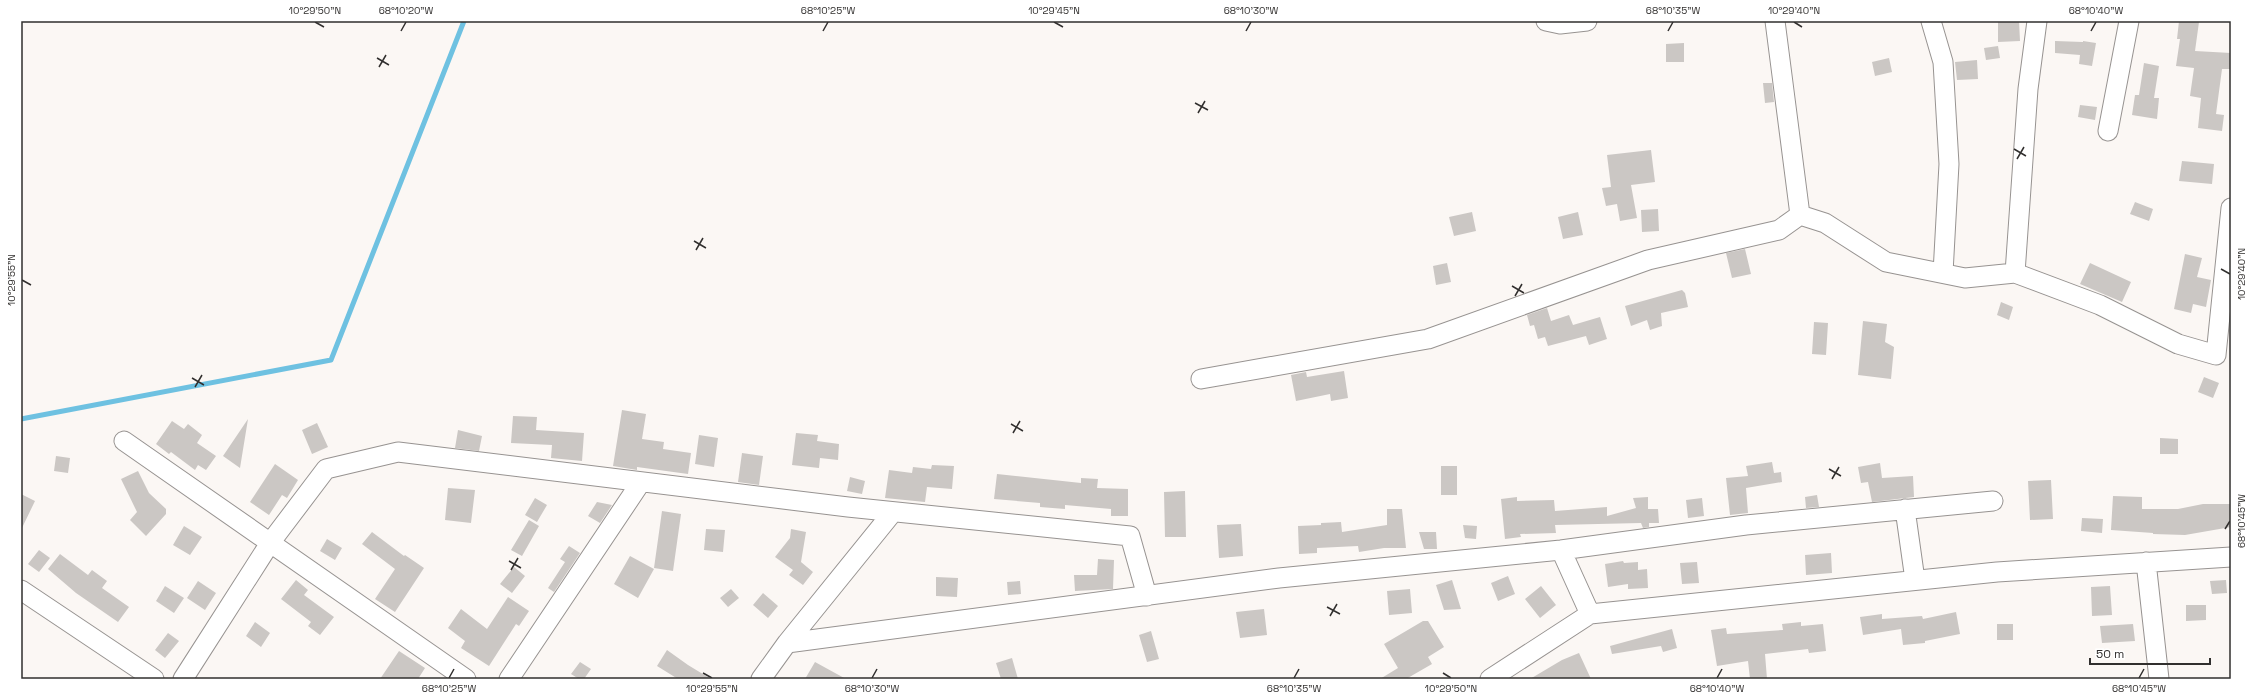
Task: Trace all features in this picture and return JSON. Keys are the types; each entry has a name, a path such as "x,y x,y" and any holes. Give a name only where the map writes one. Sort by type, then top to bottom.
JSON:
{"street":[{"path":"1546,21 1560,24 1587,21"},
{"path":"1775,21 1800,215"},
{"path":"1931,21 1943,62 1949,164 1943,273"},
{"path":"2015,273 2028,88 2037,21"},
{"path":"2108,131 2129,21"},
{"path":"1800,215 1826,223 1886,262 1965,278 2015,273 2100,305 2178,344 2216,355 2231,208"},
{"path":"1201,379 1428,339 1648,260 1779,230 1800,215"},
{"path":"124,441 466,679"},
{"path":"182,679 270,543 326,469 398,452 893,512 1130,536 1147,596"},
{"path":"509,679 641,482"},
{"path":"787,643 1279,578 1561,550 1746,525 1993,501"},
{"path":"1905,510 1915,580"},
{"path":"762,679 787,643 893,512"},
{"path":"1561,550 1590,614"},
{"path":"1490,679 1590,614 1997,572 2231,557"},
{"path":"2146,562 2159,679"},
{"path":"21,590 154,679"}],"building":[{"path":"1998,21 2019,21 2020,41 1998,42"},
{"path":"2179,21 2199,22 2195,51 2231,53 2231,69 2222,69 2216,114 2224,115 2222,131 2198,128 2201,98 2190,96 2194,68 2176,66 2180,39 2177,39"},
{"path":"2055,41 2083,41 2096,43 2092,66 2079,64 2080,55 2055,53"},
{"path":"1684,43 1684,62 1666,62 1666,44"},
{"path":"1998,46 2000,58 1986,60 1984,48"},
{"path":"1889,58 1892,72 1875,76 1872,62"},
{"path":"1977,60 1978,79 1957,80 1955,62"},
{"path":"2144,63 2159,66 2154,98 2159,98 2157,119 2132,115 2135,95 2139,95"},
{"path":"1763,83 1772,83 1774,102 1765,103"},
{"path":"2080,105 2097,107 2095,120 2078,117"},
{"path":"1651,150 1655,182 1631,185 1637,218 1620,221 1617,204 1606,206 1602,188 1611,187 1607,155"},
{"path":"2182,161 2214,164 2212,184 2179,181"},
{"path":"2135,202 2153,209 2149,221 2130,214"},
{"path":"1658,209 1659,231 1642,232 1641,210"},
{"path":"1472,212 1476,231 1454,236 1449,217"},
{"path":"1578,212 1583,235 1563,239 1558,217"},
{"path":"1745,249 1751,274 1732,278 1726,253"},
{"path":"2185,254 2202,258 2197,277 2211,280 2206,307 2193,304 2191,313 2174,309"},
{"path":"1447,263 1451,282 1436,285 1433,266"},
{"path":"2090,263 2131,282 2122,302 2080,284"},
{"path":"1682,290 1685,293 1688,307 1661,313 1662,326 1650,330 1647,320 1631,326 1625,306"},
{"path":"2001,302 2013,307 2009,320 1997,315"},
{"path":"1547,308 1551,321 1569,315 1573,325 1600,317 1607,339 1589,345 1586,336 1548,346 1545,337 1538,339 1534,325 1530,326 1527,315"},
{"path":"1863,321 1887,324 1885,342 1894,347 1891,379 1858,375"},
{"path":"1814,322 1828,323 1826,355 1812,354"},
{"path":"1344,371 1348,398 1331,401 1330,394 1296,401 1291,375 1306,372 1307,377"},
{"path":"2204,377 2219,383 2213,398 2198,392"},
{"path":"622,410 646,414 642,439 664,442 663,449 691,453 688,474 637,467 637,470 613,466"},
{"path":"513,416 537,417 536,430 584,433 582,461 551,458 552,445 511,443"},
{"path":"248,419 240,468 223,456"},
{"path":"172,421 184,429 188,424 202,435 197,443 216,456 206,470 198,465 195,470 171,452 169,454 156,444"},
{"path":"317,423 328,447 312,454 302,430"},
{"path":"458,430 482,436 479,451 455,448"},
{"path":"796,433 818,435 817,441 839,444 838,460 820,458 819,468 792,465"},
{"path":"699,435 718,438 714,467 695,464"},
{"path":"2160,438 2178,439 2178,454 2160,454"},
{"path":"742,453 763,456 759,485 738,482"},
{"path":"56,456 70,458 68,473 54,471"},
{"path":"1772,462 1774,473 1781,472 1782,482 1746,488 1748,513 1730,515 1726,478 1748,476 1746,466"},
{"path":"1880,463 1882,478 1913,476 1914,497 1872,502 1868,482 1861,483 1858,467"},
{"path":"275,464 298,480 287,498 282,495 269,515 250,502"},
{"path":"932,465 954,466 952,489 927,487 925,502 885,498 889,470 912,473 913,467 931,469"},
{"path":"1441,466 1457,466 1457,495 1441,495"},
{"path":"138,471 149,493 166,509 166,514 146,536 130,520 137,512 121,479"},
{"path":"997,474 1081,483 1081,478 1098,479 1097,488 1128,489 1128,516 1111,516 1111,509 1065,505 1065,509 1040,507 1040,503 994,499"},
{"path":"850,477 865,481 862,494 847,491"},
{"path":"2051,480 2053,519 2030,520 2028,481"},
{"path":"448,488 475,490 471,523 445,520"},
{"path":"1185,491 1186,537 1165,537 1164,492"},
{"path":"21,494 35,501 21,530"},
{"path":"1817,495 1819,507 1806,508 1805,497"},
{"path":"2113,496 2142,497 2142,509 2178,509 2203,504 2231,504 2231,527 2185,535 2111,530"},
{"path":"1517,497 1517,501 1554,500 1555,511 1607,507 1607,516 1636,508 1633,498 1648,497 1648,509 1658,509 1659,523 1649,523 1649,527 1643,528 1641,523 1555,525 1556,533 1520,534 1521,537 1505,539 1501,499"},
{"path":"535,498 547,505 537,522 525,515"},
{"path":"1702,498 1704,516 1688,518 1686,500"},
{"path":"597,502 612,505 600,523 588,516"},
{"path":"1387,509 1402,509 1406,548 1384,548 1359,552 1358,546 1317,548 1317,553 1299,554 1298,526 1341,522 1342,532 1387,525"},
{"path":"662,511 681,514 673,571 654,568"},
{"path":"2082,518 2103,519 2102,533 2081,531"},
{"path":"529,520 539,526 522,556 511,550"},
{"path":"1241,524 1243,556 1219,558 1217,525"},
{"path":"1463,525 1477,526 1476,539 1465,538"},
{"path":"184,526 202,537 190,555 173,545"},
{"path":"706,529 725,530 723,552 704,550"},
{"path":"791,529 806,532 801,562 813,572 803,585 789,575 793,570 775,557 790,538"},
{"path":"372,532 404,556 405,555 424,568 395,612 375,599 395,569 362,544"},
{"path":"1419,532 1436,532 1437,549 1424,549"},
{"path":"327,539 342,548 335,560 320,551"},
{"path":"569,546 580,553 554,592 548,588 565,562 560,559"},
{"path":"39,550 50,558 39,572 28,564"},
{"path":"1831,553 1832,573 1806,575 1805,555"},
{"path":"60,554 88,575 92,570 107,581 102,588 129,607 118,622 76,593 48,569"},
{"path":"630,556 654,569 638,598 614,584"},
{"path":"1098,559 1114,560 1113,589 1075,591 1074,575 1097,575"},
{"path":"1623,561 1624,563 1638,562 1638,570 1647,569 1648,588 1628,589 1628,584 1608,587 1605,564"},
{"path":"1697,562 1699,583 1682,584 1680,563"},
{"path":"514,567 525,576 512,593 500,584"},
{"path":"1508,576 1515,594 1498,601 1491,583"},
{"path":"936,577 958,578 957,597 936,596"},
{"path":"296,580 308,590 304,595 334,617 320,635 308,626 311,622 281,599"},
{"path":"1452,580 1461,609 1444,610 1436,585"},
{"path":"2226,580 2227,593 2212,594 2210,581"},
{"path":"198,581 216,593 205,610 187,598"},
{"path":"1020,581 1021,594 1008,595 1007,582"},
{"path":"165,586 184,598 174,613 156,601"},
{"path":"1541,586 1556,605 1540,618 1525,599"},
{"path":"2110,586 2112,615 2092,616 2091,587"},
{"path":"731,589 739,598 728,607 720,598"},
{"path":"1410,589 1412,613 1389,615 1387,591"},
{"path":"763,593 778,606 768,618 753,605"},
{"path":"508,597 529,611 519,626 516,624 489,666 461,648 465,641 448,628 461,609 487,629"},
{"path":"2186,605 2206,605 2206,620 2186,621"},
{"path":"1264,609 1267,635 1240,638 1236,612"},
{"path":"1956,612 1960,634 1925,641 1925,643 1903,645 1901,629 1863,635 1860,617 1882,614 1882,619 1922,616 1923,619"},
{"path":"1423,621 1428,621 1444,647 1428,657 1432,664 1406,679 1380,679 1398,668 1384,644"},
{"path":"255,622 270,633 261,647 246,636"},
{"path":"1801,622 1801,626 1823,624 1826,651 1809,653 1808,649 1765,654 1767,679 1750,679 1748,661 1717,666 1711,630 1726,628 1727,634 1783,630 1782,624"},
{"path":"1997,624 2013,624 2013,640 1997,640"},
{"path":"2133,624 2135,641 2102,643 2100,626"},
{"path":"1672,629 1677,648 1663,652 1661,646 1612,654 1610,646"},
{"path":"1151,631 1159,659 1147,662 1139,635"},
{"path":"168,633 179,641 165,658 155,650"},
{"path":"667,650 711,679 678,679 657,666"},
{"path":"399,651 425,668 418,679 380,679"},
{"path":"1579,653 1591,679 1530,679 1562,660"},
{"path":"1012,658 1018,679 1001,679 996,663"},
{"path":"580,662 591,669 584,679 579,679 571,674"},
{"path":"815,662 846,679 805,679"}],"waterway":[{"path":"21,419 331,360 464,21"}]}
